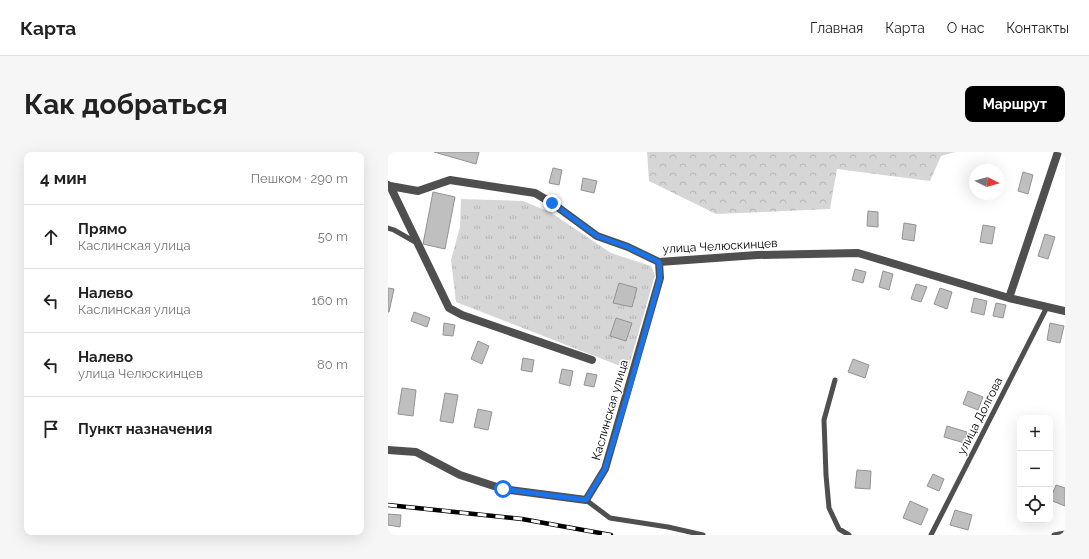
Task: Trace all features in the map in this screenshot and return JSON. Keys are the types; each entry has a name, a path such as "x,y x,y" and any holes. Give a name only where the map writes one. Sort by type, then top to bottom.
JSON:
{"street":[{"path":"1009,298 1058,152"},
{"name":"улица Челюскинцев","path":"389,185 418,191 450,180 535,193 552,203 597,236 628,247 659,262 757,255 858,253 1009,298 1065,311"},
{"name":"улица Челюскинцев","path":"389,185 449,308 462,315 592,360"},
{"name":"Каслинская улица","path":"586,500 605,469 660,278 659,262"},
{"path":"388,450 416,452 460,475 503,489 586,500"}],"lane":[{"path":"388,228 418,244"},
{"name":"улица Долгова","path":"931,535 1048,307"},
{"path":"834,380 824,420 829,508 839,529 849,535"},
{"path":"586,500 610,518 668,527 703,535"},
{"path":"1054,535 1065,533"}],"green space":[{"path":"647,152 955,152 941,156 930,181 837,169 830,209 716,214 649,181"},
{"path":"461,199 523,201 550,212 611,253 651,266 655,275 628,369 456,302 451,260 460,227"}],"building":[{"path":"434,152 479,152 476,164"},
{"path":"553,168 562,170 559,185 549,183"},
{"path":"1023,172 1033,175 1028,194 1018,191"},
{"path":"583,178 597,181 594,193 581,190"},
{"path":"433,192 455,197 445,249 423,244"},
{"path":"868,211 878,212 878,227 867,226"},
{"path":"904,223 916,225 914,241 902,239"},
{"path":"983,225 995,227 992,244 980,242"},
{"path":"1045,234 1055,237 1048,259 1038,256"},
{"path":"855,269 866,272 863,283 852,280"},
{"path":"883,271 893,274 889,290 879,287"},
{"path":"619,283 637,288 632,307 613,303"},
{"path":"916,284 927,287 921,302 911,299"},
{"path":"388,288 394,289 389,312 388,312"},
{"path":"940,288 952,292 947,309 934,304"},
{"path":"974,298 987,301 984,315 971,312"},
{"path":"996,303 1006,305 1003,318 993,316"},
{"path":"414,312 430,318 427,327 411,321"},
{"path":"616,318 632,323 626,341 610,336"},
{"path":"444,323 455,325 453,336 443,335"},
{"path":"1050,323 1064,326 1060,343 1047,340"},
{"path":"478,341 489,346 482,364 471,359"},
{"path":"523,358 534,360 532,372 521,370"},
{"path":"853,359 869,365 865,378 848,372"},
{"path":"562,369 573,371 570,386 559,383"},
{"path":"587,373 597,375 594,387 584,385"},
{"path":"402,388 416,390 413,416 398,414"},
{"path":"968,391 983,397 978,410 963,404"},
{"path":"445,393 458,395 453,423 440,421"},
{"path":"478,409 492,412 488,430 474,427"},
{"path":"947,426 967,432 964,443 944,437"},
{"path":"857,470 871,471 870,489 855,488"},
{"path":"933,474 944,479 939,491 927,486"},
{"path":"1056,485 1065,488 1065,506 1053,501 1053,492"},
{"path":"910,501 928,509 921,525 903,518"},
{"path":"955,510 972,515 968,530 950,525"},
{"path":"388,514 401,515 400,527 388,525"}],"railway":[{"path":"388,505 522,519 611,535"}],"route":[{"path":"503,489 586,500 605,469 660,278 659,262 628,247 597,236 552,203"}]}
